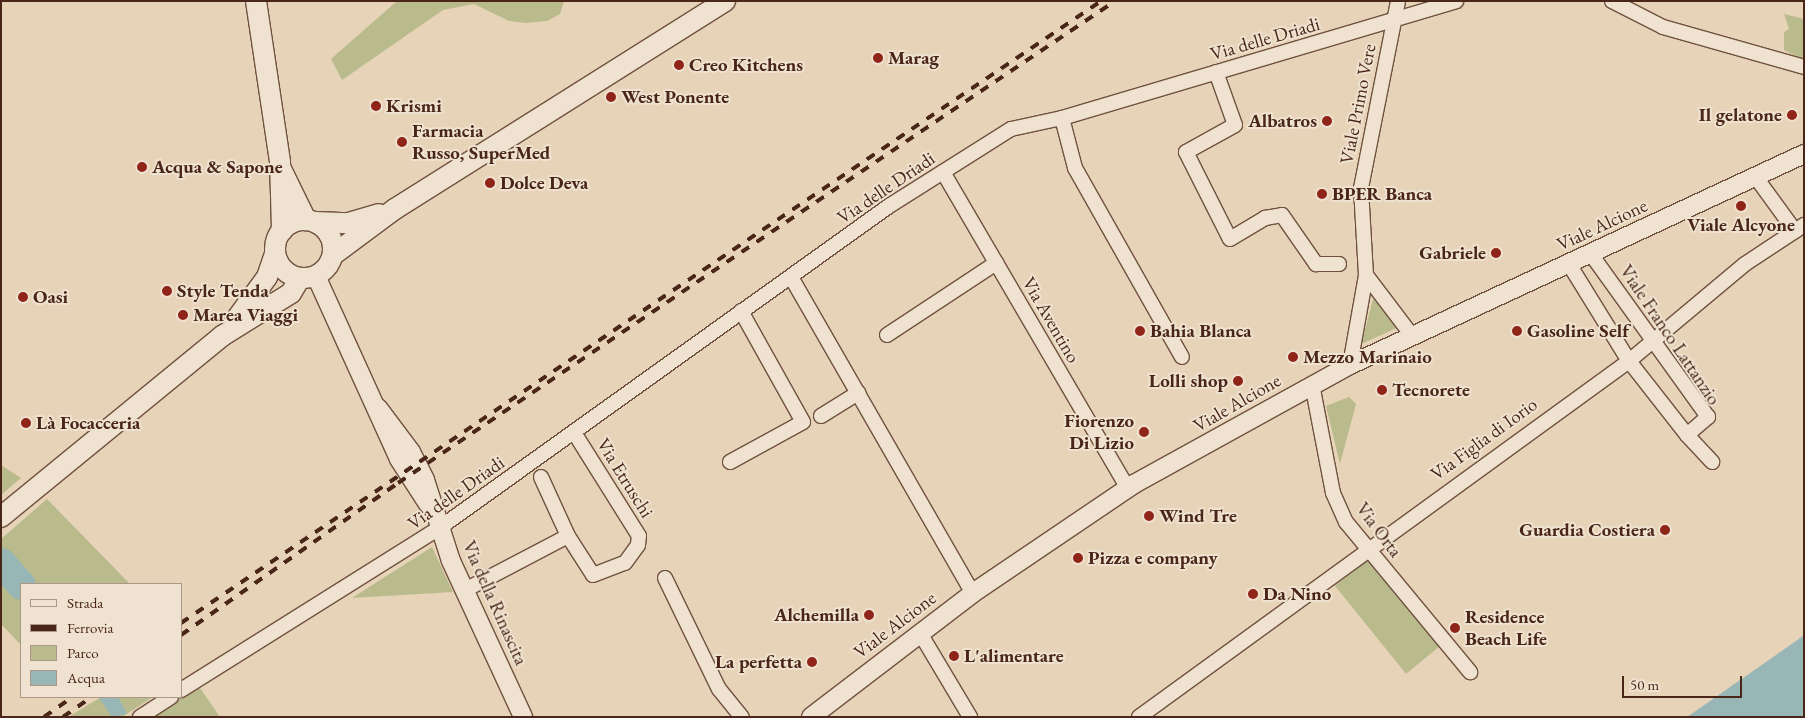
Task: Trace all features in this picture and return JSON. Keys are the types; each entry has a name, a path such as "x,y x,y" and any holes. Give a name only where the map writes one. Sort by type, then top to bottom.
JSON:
{"main road":[{"path":"222,336 268,277 282,231 281,169 256,1"},
{"path":"1,517 222,336 291,293 308,277 327,268 333,255 395,209 725,1"},
{"path":"281,169 310,221 330,235 333,255"},
{"path":"282,231 310,221 358,221 395,209"},
{"path":"275,254 284,270 308,277"}],"street":[{"name":"Viale Primo Vere","path":"1350,365 1366,275 1361,188 1398,1"},
{"name":"Via delle Driadi","path":"182,689 438,530 575,434 741,311 943,172 1011,129 1062,118 1393,22 1456,1"},
{"path":"1612,1 1664,27 1804,67"},
{"path":"1216,72 1235,125 1186,152 1230,239 1276,214 1289,219 1316,264 1339,264"},
{"path":"1062,118 1075,168 1182,357"},
{"name":"Viale Alcione","path":"811,717 972,593 1128,488 1312,384 1350,365 1804,154"},
{"name":"Via Aventino","path":"943,172 1128,488"},
{"name":"Via Figlia di Iorio","path":"1139,717 1366,548 1629,361 1745,264 1795,231 1755,176"},
{"name":"Viale Franco Lattanzio","path":"1591,254 1652,342 1708,417 1687,435"},
{"path":"887,335 996,263"},
{"path":"1569,264 1629,361 1687,435 1712,462"},
{"path":"1366,275 1413,337"},
{"name":"Via della Rinascita","path":"308,277 378,408 398,458 430,507 464,590 523,717"},
{"path":"791,277 972,593"},
{"path":"730,462 803,422 741,311"},
{"name":"Via Orta","path":"1312,384 1333,493 1346,522 1470,672"},
{"path":"822,416 858,393"},
{"name":"Via Etruschi","path":"568,536 593,575 624,563 638,545 639,536 575,434"},
{"path":"464,590 568,536 541,476"},
{"path":"665,578 719,689 742,717"},
{"path":"920,633 970,717"},
{"path":"140,717 169,698"}],"green space":[{"path":"397,1 564,1 560,14 547,21 526,23 509,21 474,4 443,10 342,80 331,59"},
{"path":"1784,14 1804,19 1804,60 1784,50 1784,32 1789,29"},
{"path":"1373,299 1401,326 1359,345 1365,330"},
{"path":"1349,397 1356,404 1340,464 1326,406"},
{"path":"1,465 21,478 1,495"},
{"path":"47,499 129,583 20,583 20,644 1,624 1,539"},
{"path":"432,547 453,592 352,598"},
{"path":"1373,555 1444,643 1406,674 1335,586"},
{"path":"198,685 220,717 150,717"},
{"path":"99,698 151,698 122,717 70,716"}],"water":[{"path":"1804,635 1804,717 1687,717 1796,641"},
{"path":"99,698 119,698 127,714 112,717"}],"waterway":[{"path":"1,562 20,584"}],"railway":[{"path":"182,622 1101,1"},
{"path":"182,634 398,483 1115,1"},
{"path":"44,717 72,698"},
{"path":"63,717 91,698"}],"place":[{"name":"Marag","path":"878,58"},
{"name":"Creo Kitchens","path":"679,65"},
{"name":"West Ponente","path":"611,97"},
{"name":"Krismi","path":"376,106"},
{"name":"Il gelatone","path":"1792,115"},
{"name":"Albatros","path":"1327,121"},
{"name":"Farmacia Russo, SuperMed","path":"402,142"},
{"name":"Acqua & Sapone","path":"142,167"},
{"name":"Dolce Deva","path":"490,183"},
{"name":"BPER Banca","path":"1322,194"},
{"name":"Viale Alcyone","path":"1741,206"},
{"name":"Gabriele","path":"1496,253"},
{"name":"Style Tenda","path":"167,291"},
{"name":"Oasi","path":"23,297"},
{"name":"Marea Viaggi","path":"183,315"},
{"name":"Bahia Blanca","path":"1140,331"},
{"name":"Gasoline Self","path":"1517,331"},
{"name":"Mezzo Marinaio","path":"1293,357"},
{"name":"Lolli shop","path":"1238,381"},
{"name":"Tecnorete","path":"1382,390"},
{"name":"Là Focacceria","path":"26,423"},
{"name":"Fiorenzo Di Lizio","path":"1144,432"},
{"name":"Wind Tre","path":"1149,516"},
{"name":"Guardia Costiera","path":"1665,530"},
{"name":"Pizza e company","path":"1078,558"},
{"name":"Da Nino","path":"1253,594"},
{"name":"Alchemilla","path":"869,615"},
{"name":"Residence Beach Life","path":"1455,628"},
{"name":"L'alimentare","path":"954,656"},
{"name":"La perfetta","path":"812,662"}]}
